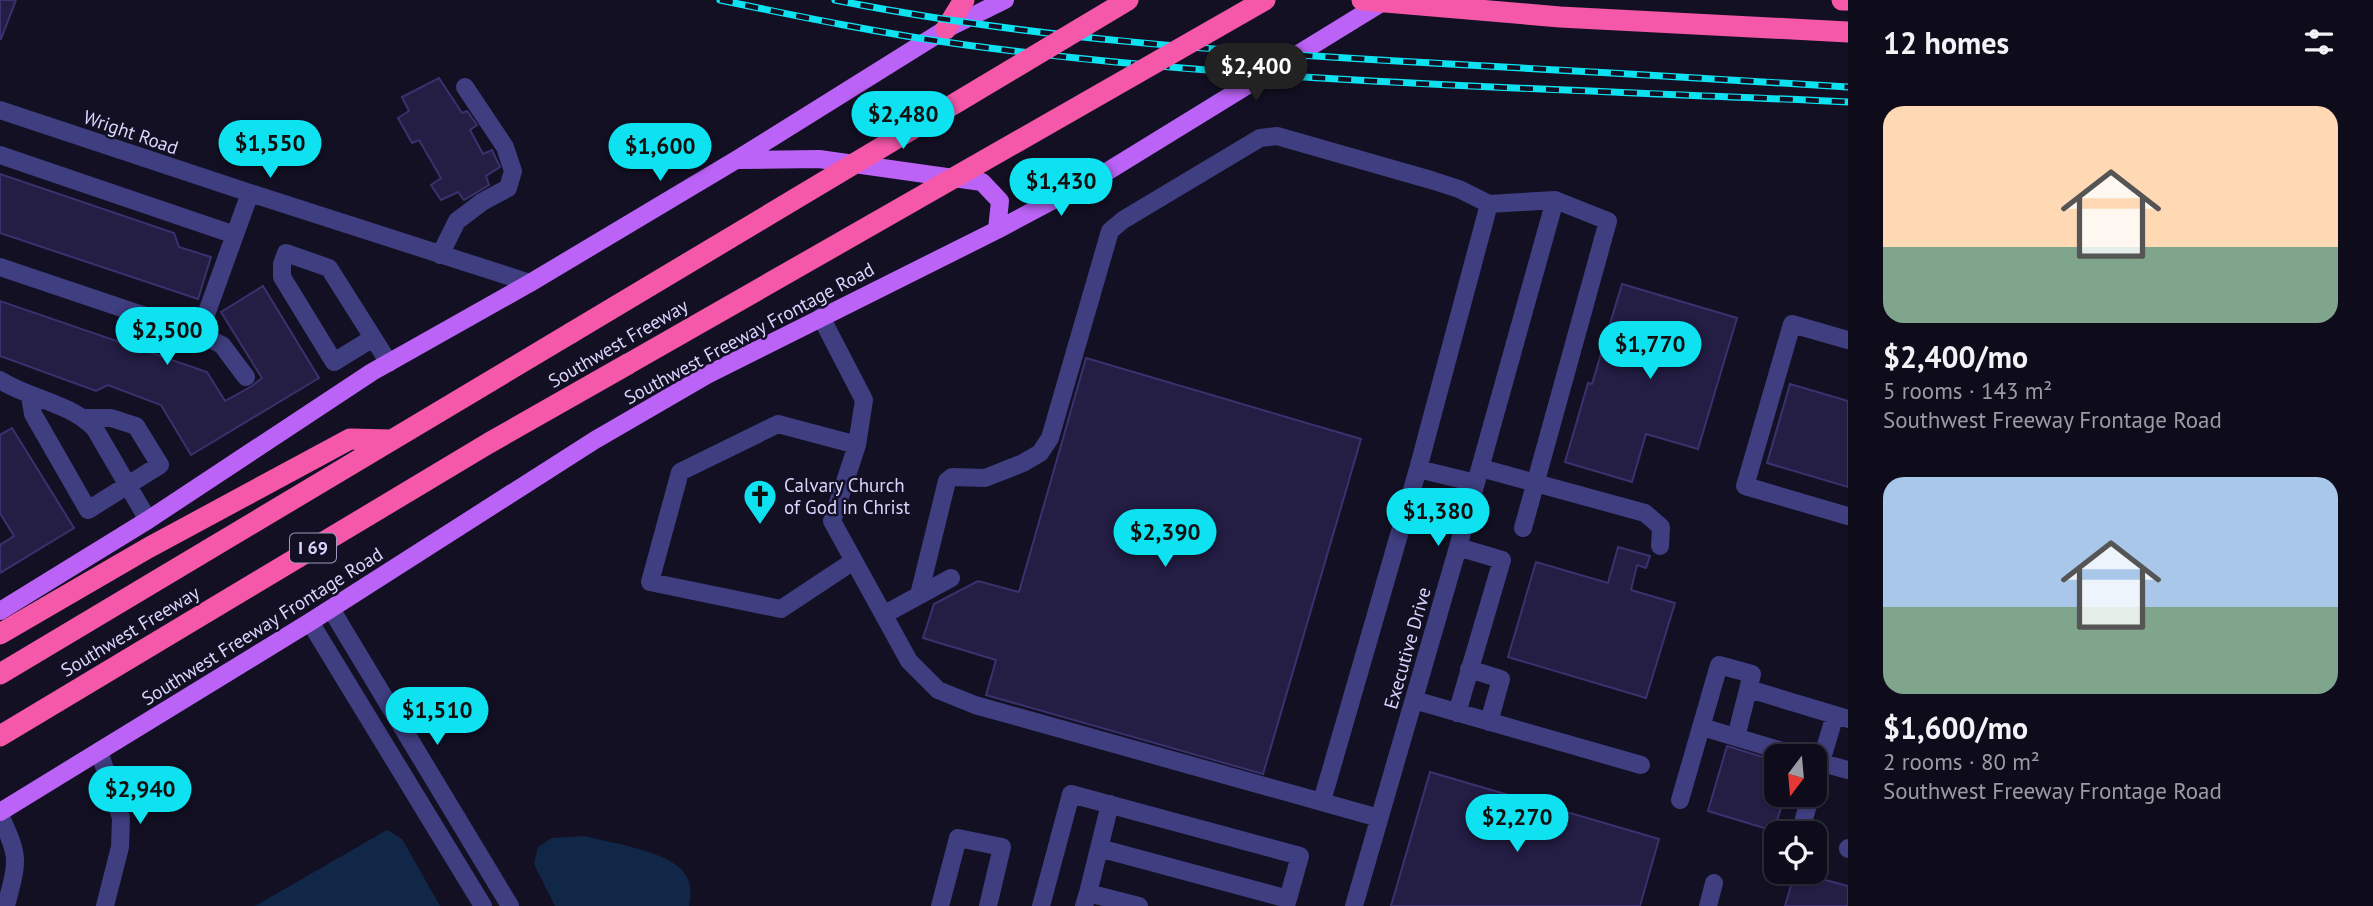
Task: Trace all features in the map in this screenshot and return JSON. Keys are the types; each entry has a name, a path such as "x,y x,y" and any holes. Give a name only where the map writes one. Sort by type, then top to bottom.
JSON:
{"highway":[{"path":"946,29 964,0"},
{"name":"Southwest Freeway","path":"0,674 1128,0"},
{"name":"Southwest Freeway","path":"0,736 489,443 1265,0"},
{"path":"1362,0 1560,17 1848,32"},
{"path":"1536,0 1560,17"},
{"path":"1842,0 1848,1"},
{"path":"0,634 148,548 350,439 391,440"},
{"path":"0,750 102,674"}],"main road":[{"path":"0,611 148,520 389,363 530,283 736,160 946,29 1005,0"},
{"name":"Southwest Freeway Frontage Road","path":"0,813 331,609 595,440 707,375 1108,171 1385,1"},
{"path":"736,160 819,159 982,182 1000,201 996,230"}],"street":[{"path":"440,255 457,221 482,202 508,188 513,171 505,148 466,87"},
{"name":"Wright Road","path":"0,110 250,194 530,283"},
{"path":"919,595 947,481 952,477 985,478 1023,463 1040,453 1050,438 1110,231 1123,220 1260,138 1277,136 1459,188 1489,204 1555,200 1608,221 1523,528"},
{"path":"0,155 235,235"},
{"path":"199,334 250,194"},
{"name":"Executive Drive","path":"1354,906 1555,200"},
{"path":"1322,802 1418,469 1489,204"},
{"path":"373,338 334,362 282,277 282,264 286,253 330,268 389,363"},
{"path":"0,267 199,334 222,345 246,377"},
{"path":"821,317 863,400 857,445 832,521 909,662 938,690 975,705 1379,818"},
{"path":"1848,340 1792,324 1745,486 1848,516"},
{"path":"0,380 30,396 84,418 111,418 136,426 160,464 88,510 33,414 30,396"},
{"path":"84,418 95,429 148,520"},
{"path":"852,562 781,609 650,582 680,472 778,424 857,445"},
{"path":"1418,469 1534,482 1645,513 1661,527 1660,546"},
{"path":"1457,713 1502,560 1458,547"},
{"path":"885,614 951,578"},
{"path":"331,609 510,906"},
{"path":"310,622 483,906"},
{"path":"1680,800 1720,665 1752,674 1736,737"},
{"path":"1469,669 1501,679 1489,722"},
{"path":"1749,689 1841,717 1827,744"},
{"path":"1413,700 1641,765"},
{"path":"1702,727 1764,745"},
{"path":"99,751 121,818 120,847 105,906"},
{"path":"1827,764 1848,770"},
{"path":"1041,906 1071,794 1300,856 1287,903 1099,848"},
{"path":"1111,804 1086,899 1139,906"},
{"path":"0,813 16,855 16,866 6,906"},
{"path":"940,906 958,838 1002,848 987,906"},
{"path":"1708,906 1714,883"}],"water":[{"path":"387,830 402,839 440,906 255,906"},
{"path":"584,836 654,854 678,866 689,882 689,906 555,906 534,864 538,847 552,838"}],"building":[{"path":"0,0 16,0 1,39 0,39"},
{"path":"439,78 462,113 467,111 477,125 470,130 483,154 492,150 500,167 486,176 489,185 464,200 458,192 441,200 431,185 441,178 419,140 412,143 398,118 409,111 402,97"},
{"path":"0,174 174,233 179,247 211,257 198,299 0,233"},
{"path":"1622,284 1737,318 1698,449 1646,434 1632,482 1565,462 1588,383 1592,384"},
{"path":"263,286 319,378 191,455 161,405 108,385 96,391 0,356 0,301 207,372 225,401 262,378 221,312"},
{"path":"1086,358 1361,439 1263,774 986,695 996,660 923,638 934,604 978,581 1019,592"},
{"path":"1790,384 1848,401 1848,487 1767,463"},
{"path":"12,428 74,528 0,573 0,545 14,536 0,513 0,435"},
{"path":"1618,547 1650,556 1646,568 1637,565 1631,590 1675,603 1646,698 1508,657 1536,562 1608,583"},
{"path":"1727,746 1764,757 1764,807 1781,807 1777,821 1764,821 1764,828 1708,811"},
{"path":"1430,772 1659,839 1640,906 1391,906"},
{"path":"1827,880 1848,886 1848,906 1785,906 1791,884 1827,884"}],"railway":[{"path":"720,0 935,41 1186,68 1406,83 1848,102"},
{"path":"835,0 978,24 1196,48 1848,87"}],"place":[{"name":"Calvary Church of God in Christ","path":"760,526"}]}
